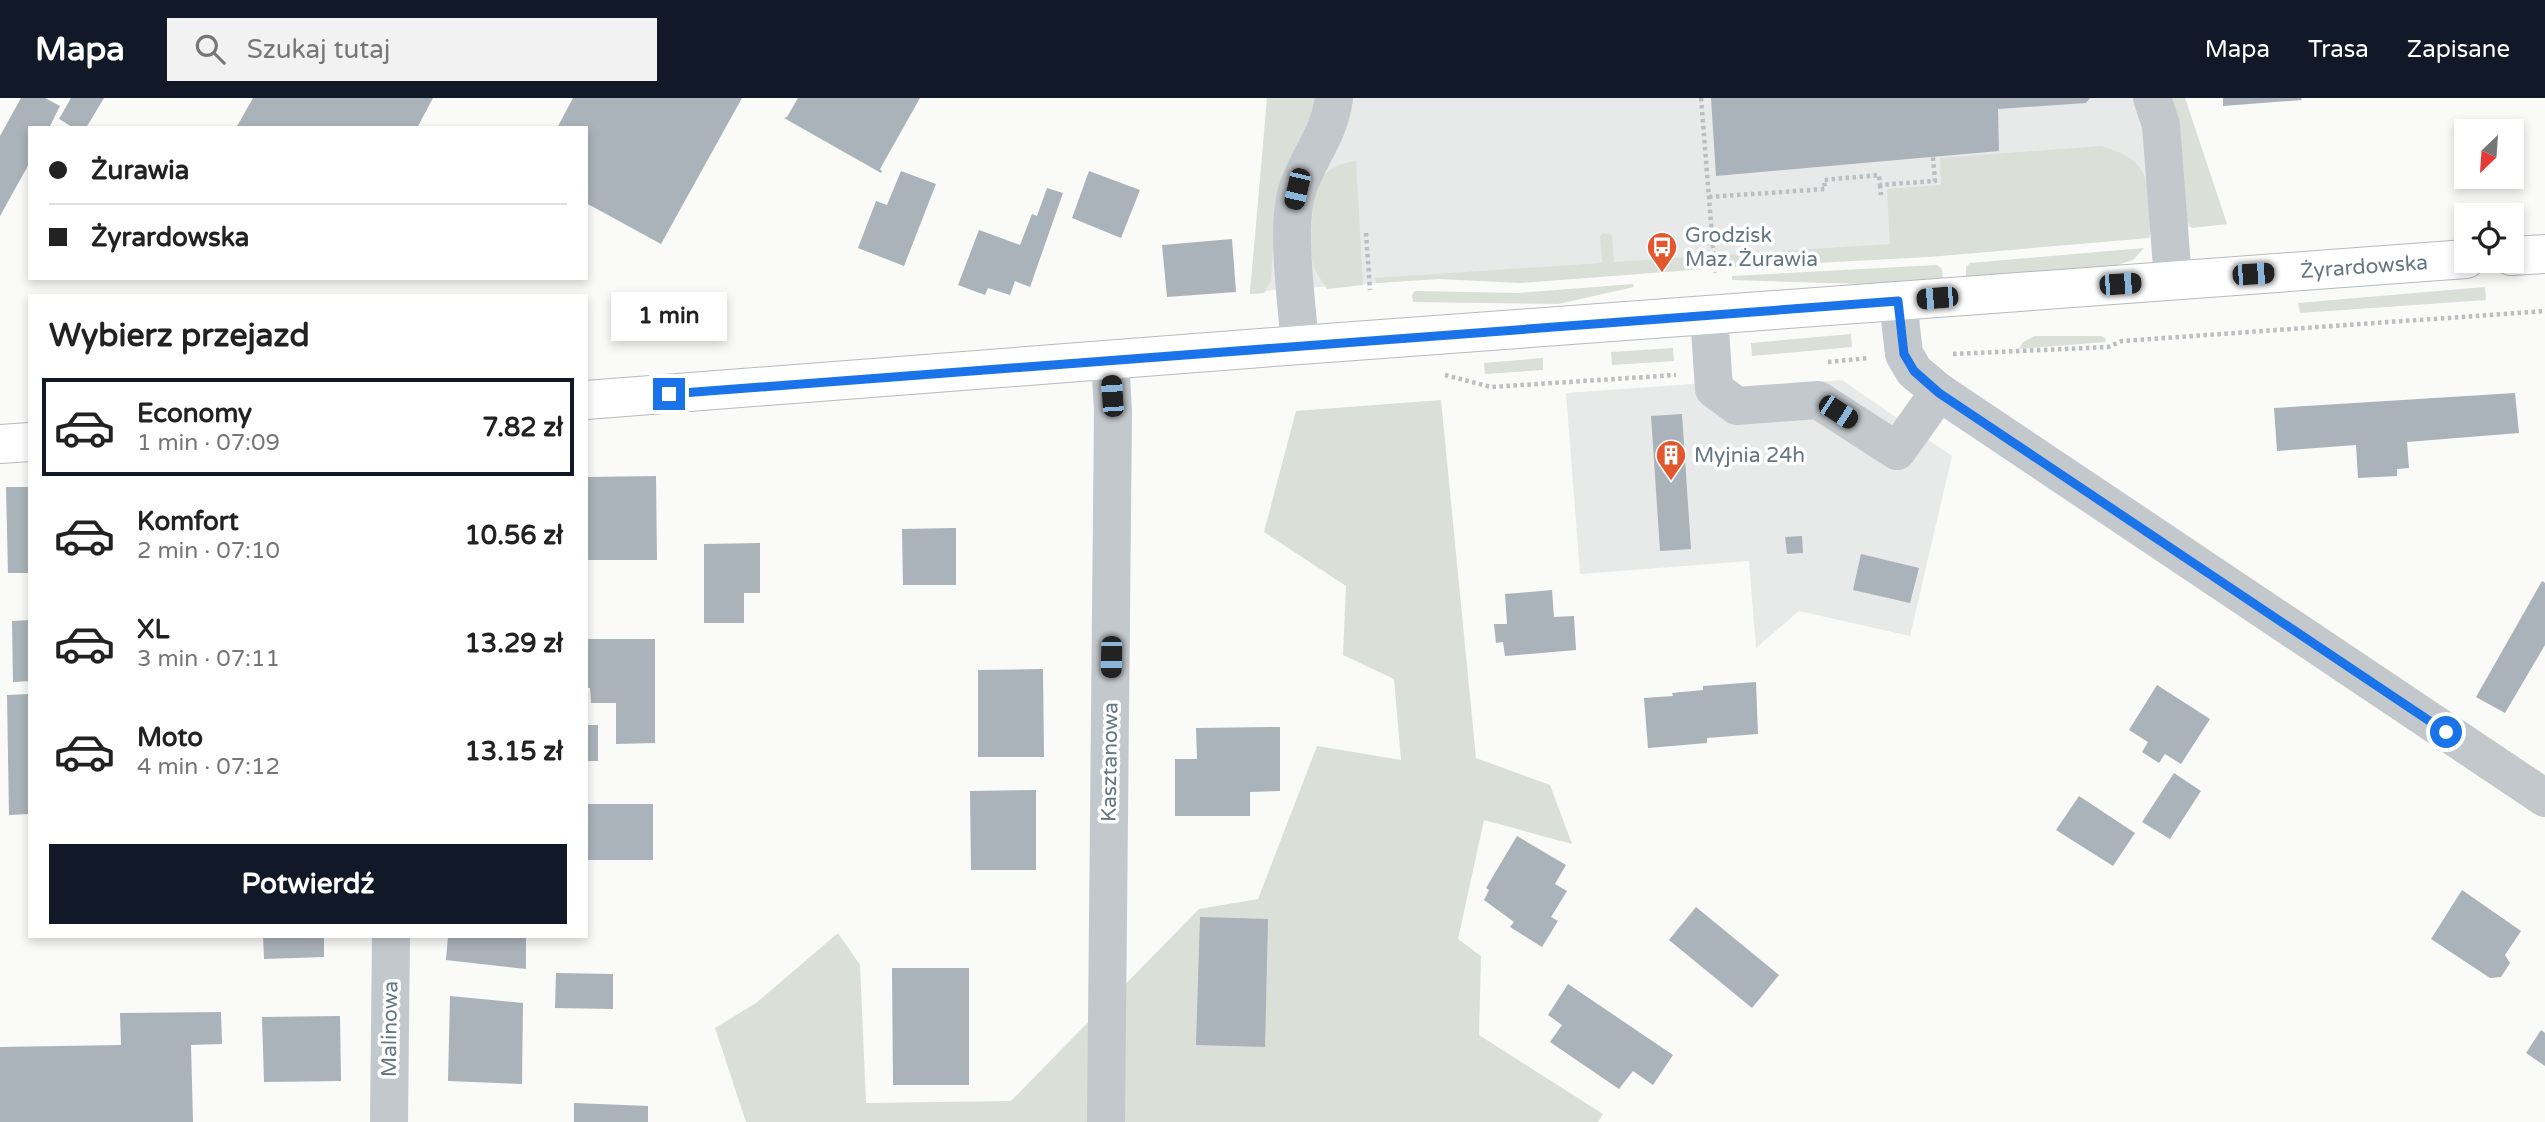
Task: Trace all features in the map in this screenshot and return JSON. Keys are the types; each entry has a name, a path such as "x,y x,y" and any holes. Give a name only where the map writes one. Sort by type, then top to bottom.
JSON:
{"main road":[{"path":"2524,255 2545,254"},
{"name":"Żyrardowska","path":"588,400 2454,261"},
{"path":"0,444 28,442"}],"street":[{"path":"1300,345 1293,206 1297,189 1325,134 1334,98"},
{"path":"2152,98 2161,125 2174,280"},
{"path":"1898,301 1904,354 1914,371 1939,393 2545,798"},
{"path":"1709,315 1714,389 1737,406 1818,400 1897,451 1939,393"},
{"name":"Kasztanowa","path":"1106,1122 1113,411 1110,359"},
{"name":"Malinowa","path":"389,1122 391,938"}],"path":[{"path":"1701,98 1714,273"},
{"path":"1880,185 1935,181 1933,157"},
{"path":"1709,197 1825,190 1824,180 1880,175 1881,195"},
{"path":"1366,233 1370,290"},
{"path":"1823,362 1904,354 2004,353 2108,347 2122,341 2545,311"},
{"path":"1437,374 1491,387 1713,373"}],"shaded area":[{"path":"1267,98 1317,98 1275,211 1271,280 1264,293 1250,294"},
{"path":"1268,98 2185,98 2227,224 1633,273 1632,265 1250,292"},
{"path":"2169,98 2185,98 2227,224 2192,228 2187,220"},
{"path":"2101,146 2123,154 2143,172 2149,192 2149,238 1929,257 1722,268 1721,255 1890,244 1887,189 1941,185 1940,158"},
{"path":"1356,161 1363,285 1327,289 1312,260 1316,192 1319,183 1332,168"},
{"path":"1603,233 1612,235 1614,262 1704,256 1705,269 1520,283 1439,279 1376,283 1375,278 1602,263 1600,236"},
{"path":"2144,248 2133,260 2111,267 1966,278 1966,267 1970,263"},
{"path":"1937,265 1942,269 1943,280 1865,284 1732,280 1732,276"},
{"path":"1633,284 1634,287 1558,304 1413,302 1412,295 1415,291 1517,293"},
{"path":"2485,287 2486,300 2300,313 2298,303"},
{"path":"1851,334 1852,347 1752,356 1751,343"},
{"path":"2035,336 2101,336 2106,339 2105,342 2019,349 2023,342"},
{"path":"1673,348 1674,361 1612,365 1611,352"},
{"path":"1543,358 1543,370 1485,374 1484,363"},
{"path":"1842,380 1952,456 1910,636 1799,611 1756,648 1749,561 1580,574 1566,393 1735,381 1736,389"},
{"path":"1441,400 1476,758 1550,785 1572,844 1484,820 1458,939 1481,956 1479,1035 1603,1114 1598,1122 746,1122 715,1028 756,1003 838,933 860,965 866,1103 1011,1101 1199,909 1258,899 1317,746 1401,760 1394,679 1343,655 1346,586 1264,532 1296,411"}],"building":[{"path":"21,98 45,98 60,106 50,126 28,126 28,166 0,216 0,136"},
{"path":"71,98 104,98 87,126 71,126 59,119"},
{"path":"253,98 433,98 418,126 237,126"},
{"path":"573,98 742,98 661,244 588,204 588,126 558,126"},
{"path":"798,98 920,98 880,169 881,173 784,118"},
{"path":"1711,98 2090,98 2086,103 1998,109 1999,151 1716,176"},
{"path":"2223,98 2301,98 2302,100 2223,106"},
{"path":"901,171 936,184 904,266 858,248 876,201 887,205"},
{"path":"1089,171 1140,190 1121,238 1072,218"},
{"path":"1047,188 1063,193 1030,287 1015,281 1010,295 988,288 985,295 958,285 979,230 1020,245 1032,214 1037,216"},
{"path":"1232,239 1236,292 1167,297 1162,245"},
{"path":"2515,393 2519,433 2407,442 2409,468 2397,469 2397,476 2358,478 2356,445 2277,451 2274,408"},
{"name":"Myjnia 24h","path":"1682,414 1691,549 1660,551 1651,416"},
{"path":"656,476 657,560 588,560 588,477"},
{"path":"6,487 28,487 28,573 8,573"},
{"path":"956,528 956,585 903,585 902,529"},
{"path":"1802,536 1803,553 1787,554 1785,537"},
{"path":"760,543 760,593 744,593 744,623 704,623 704,544"},
{"path":"1861,554 1919,568 1910,603 1853,590"},
{"path":"2542,581 2545,583 2545,645 2505,713 2476,697"},
{"path":"1552,590 1554,617 1574,616 1576,650 1505,656 1503,642 1496,643 1494,624 1507,624 1505,594"},
{"path":"28,620 28,681 13,682 12,621"},
{"path":"588,639 655,639 655,743 616,744 616,703 591,703"},
{"path":"1043,669 1044,757 978,757 978,670"},
{"path":"1756,682 1758,734 1707,738 1707,743 1648,748 1644,698 1703,690 1703,686"},
{"path":"2157,685 2210,719 2181,764 2165,754 2159,763 2142,752 2148,742 2129,730"},
{"path":"28,694 28,814 9,815 7,695"},
{"path":"588,725 598,725 598,761 588,761"},
{"path":"1280,727 1280,791 1250,792 1250,816 1175,816 1175,759 1197,759 1196,728"},
{"path":"2174,773 2201,791 2170,839 2142,822"},
{"path":"1036,790 1036,870 971,870 970,791"},
{"path":"2079,796 2135,833 2113,866 2056,830"},
{"path":"588,804 653,804 653,860 588,860"},
{"path":"1517,836 1566,865 1555,884 1567,891 1551,917 1558,921 1542,947 1510,927 1514,922 1484,900 1489,890 1486,888"},
{"path":"2462,890 2521,931 2505,955 2510,963 2501,977 2490,978 2431,939"},
{"path":"1696,907 1779,975 1752,1008 1669,940"},
{"path":"1200,917 1268,919 1265,1047 1196,1045"},
{"path":"263,938 324,938 324,957 264,959"},
{"path":"448,938 526,938 526,969 446,960"},
{"path":"892,968 969,968 969,1085 893,1085"},
{"path":"556,973 613,974 613,1009 555,1008"},
{"path":"1568,984 1673,1055 1653,1085 1633,1071 1619,1089 1550,1042 1562,1025 1548,1015"},
{"path":"450,996 523,1003 522,1084 448,1081"},
{"path":"221,1012 222,1044 191,1045 193,1122 0,1122 0,1047 121,1045 120,1013"},
{"path":"340,1016 341,1081 264,1082 262,1017"},
{"path":"2541,1030 2545,1033 2545,1066 2526,1053"},
{"path":"574,1103 648,1106 648,1122 574,1122"}],"place":[{"name":"Grodzisk Maz. Żurawia","path":"1662,274"},
{"name":"Myjnia 24h","path":"1671,482"}],"route":[{"path":"669,394 1898,301 1904,354 1908,363 1939,393 2446,732"}]}
